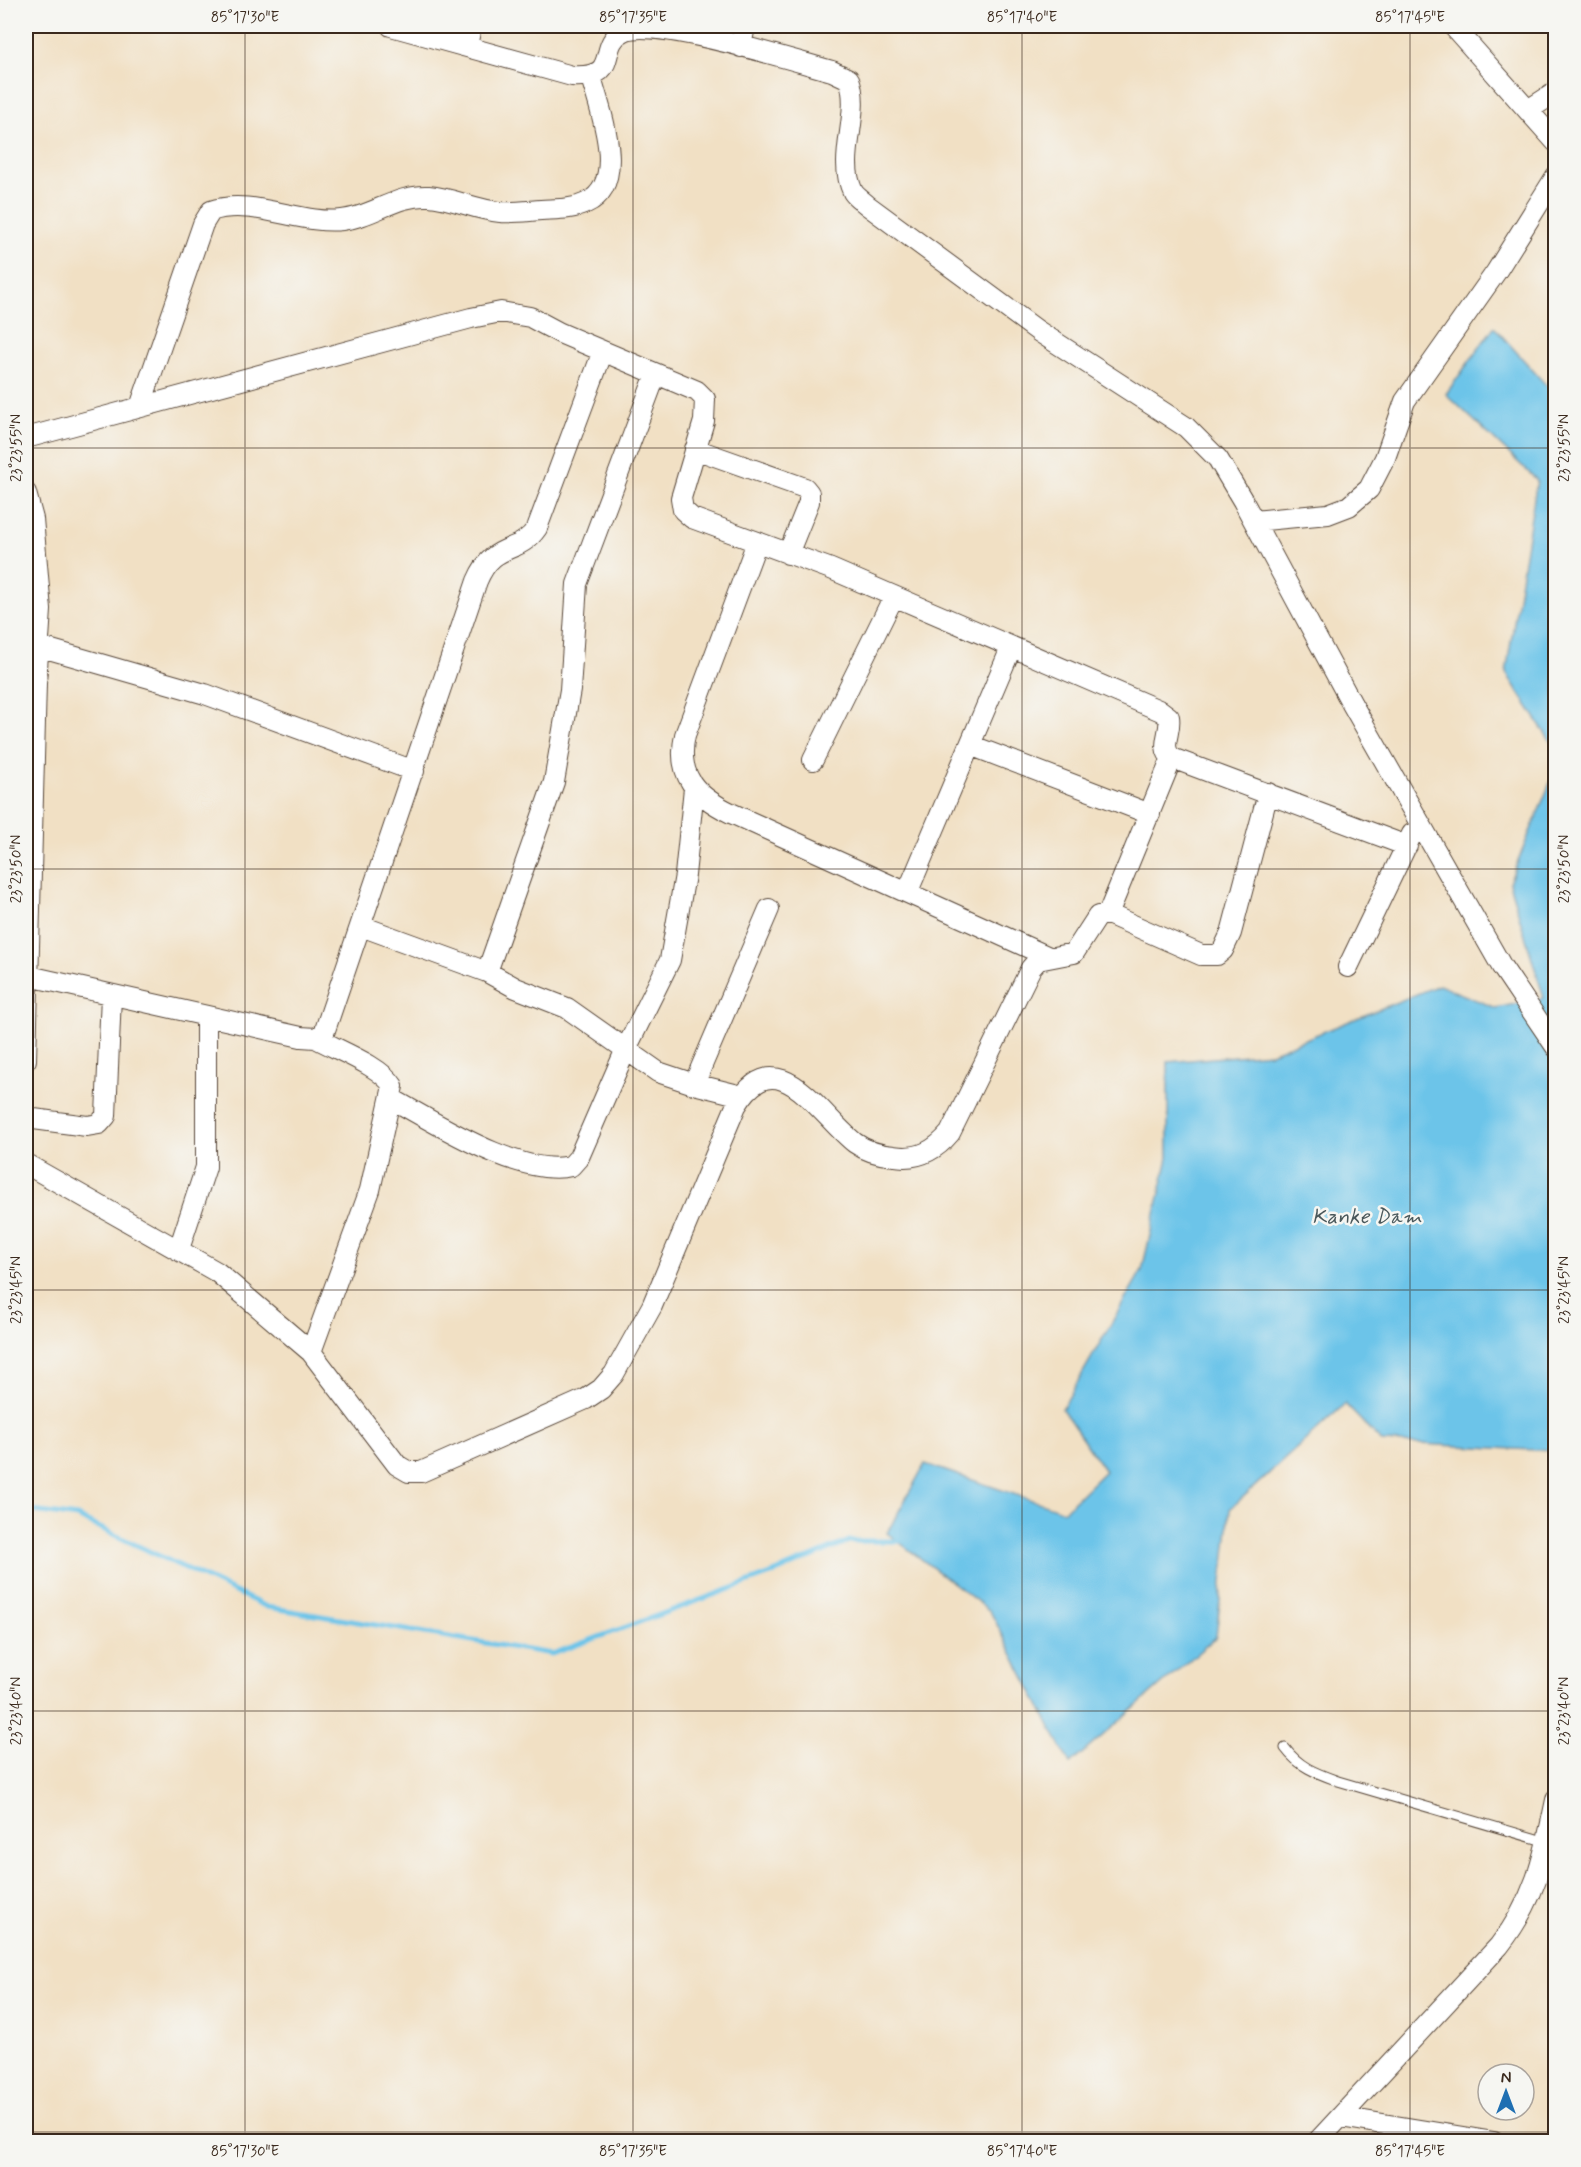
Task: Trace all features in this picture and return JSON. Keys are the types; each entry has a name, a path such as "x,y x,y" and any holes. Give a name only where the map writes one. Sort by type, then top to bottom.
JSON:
{"street":[{"path":"391,26 572,76 591,77 601,71 614,34 623,31 655,29 741,47 832,70 849,79 854,94 848,170 854,192 867,205 1038,331 1186,427 1218,459 1254,521 1352,704 1502,967 1556,1047"},
{"path":"467,47 471,26"},
{"path":"741,47 745,26"},
{"path":"1453,26 1556,142"},
{"path":"140,407 203,224 211,211 238,207 340,221 359,217 408,198 427,196 501,212 569,208 588,203 599,194 609,166 607,135 591,77"},
{"path":"1528,110 1556,92"},
{"path":"1254,521 1328,514 1349,507 1369,489 1385,458 1405,401 1496,272 1556,176"},
{"path":"26,438 501,312 530,317 697,391 705,399 706,410 681,498 684,510 708,526 788,554 894,596 1161,711 1169,717 1171,725 1165,746 1166,753 1172,758 1407,846"},
{"path":"316,1038 324,1033 484,565 492,556 523,543 537,528 603,351"},
{"path":"487,972 554,782 570,690 577,584 656,374"},
{"path":"695,449 805,488 809,493 809,502 788,554"},
{"path":"26,493 33,519 39,587 26,1060"},
{"path":"756,542 685,735 681,753 685,770 694,788 710,803 731,813 908,891 1049,957"},
{"path":"813,760 894,596"},
{"path":"38,646 205,694 414,771"},
{"path":"908,891 1011,648"},
{"path":"970,745 1150,814"},
{"path":"1108,914 1172,758"},
{"path":"392,1099 468,1141 534,1164 561,1168 571,1166 579,1157 626,1049 670,960 686,875 694,788"},
{"path":"26,1164 216,1272 310,1352 397,1465 409,1472 421,1472 586,1399 601,1389 614,1374 652,1306 746,1088 770,1076 787,1082 801,1090 857,1144 880,1154 902,1158 925,1154 938,1147 950,1133 1031,968 1038,960 1074,953 1098,916 1108,914 1201,955 1217,956 1223,950 1231,933 1268,793"},
{"path":"1348,967 1419,821"},
{"path":"694,1084 769,909"},
{"path":"361,926 487,972 516,988 567,1008 658,1072 742,1096"},
{"path":"29,976 316,1038 388,1078 393,1086 392,1099 370,1190 310,1352"},
{"path":"26,1118 87,1126 99,1124 106,1116 111,994"},
{"path":"179,1250 206,1167 206,1016"},
{"path":"1317,2142 1499,1946 1517,1923 1533,1894 1556,1800"},
{"path":"1340,2117 1494,2142"}],"lane":[{"path":"1285,1748 1295,1761 1312,1771 1338,1781 1547,1842"}],"water":[{"path":"1494,327 1555,395 1555,748 1506,673 1537,480 1446,394"},
{"name":"Kanke Dam","path":"1555,771 1554,1451 1382,1442 1345,1404 1230,1509 1216,1637 1070,1764 990,1611 887,1533 925,1464 1064,1511 1105,1471 1062,1409 1142,1270 1168,1158 1168,1062 1271,1053 1439,985 1496,1008 1544,998 1509,883"}],"waterway":[{"path":"26,1510 77,1517 267,1607 552,1654 771,1574 849,1541 902,1541"}]}
